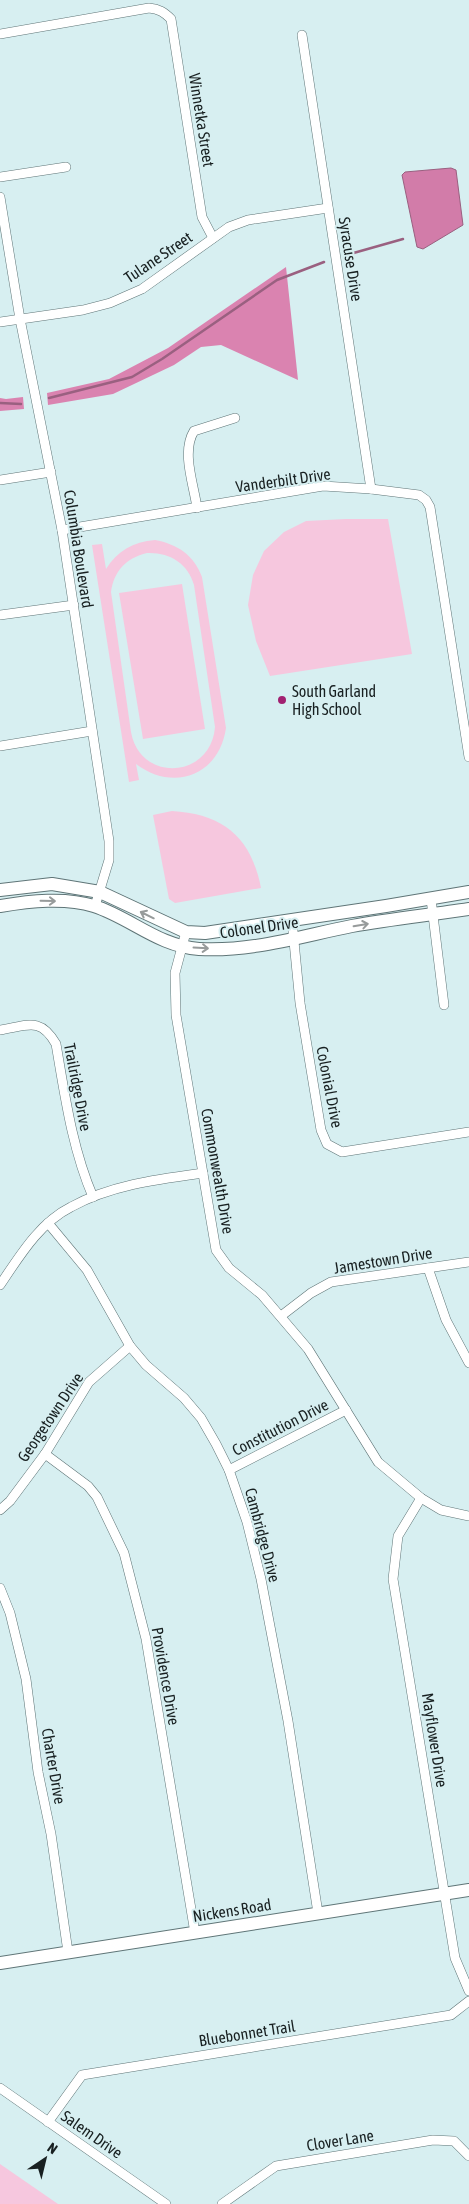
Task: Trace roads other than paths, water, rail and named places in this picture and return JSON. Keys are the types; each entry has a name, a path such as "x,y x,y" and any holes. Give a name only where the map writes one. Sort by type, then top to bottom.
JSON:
{"street":[{"name":"Winnetka Street","path":"0,34 149,8 158,9 171,19 202,217 213,238"},
{"name":"Syracuse Drive","path":"302,35 372,489"},
{"path":"0,177 66,168"},
{"name":"Columbia Boulevard","path":"0,197 20,319 62,530 109,841 109,860 94,906"},
{"name":"Tulane Street","path":"0,322 83,310 110,303 142,289 229,227 248,220 328,208"},
{"path":"197,508 189,456 189,440 194,431 235,418"},
{"path":"0,480 51,472"},
{"name":"Vanderbilt Drive","path":"62,530 323,486 372,489 419,495 426,500 430,508 469,757"},
{"path":"0,615 74,604"},
{"path":"0,746 92,731"},
{"name":"Colonel Drive","path":"0,890 52,884 100,892 186,932 205,933 469,892"},
{"path":"431,898 444,1005"},
{"name":"Colonel Drive","path":"0,906 44,901 76,902 94,906 160,939 181,946 236,949 352,926 469,909"},
{"name":"Colonial Drive","path":"292,921 300,1003 321,1130 327,1144 342,1152 469,1132"},
{"name":"Commonwealth Drive","path":"186,932 175,973 176,1015 216,1250 229,1268 262,1295 308,1349 378,1462 421,1498 441,1510 469,1516"},
{"name":"Trailridge Drive","path":"0,1030 32,1024 49,1032 56,1044 73,1138 81,1168 93,1197"},
{"path":"0,1286 22,1252 48,1223 69,1207 93,1197 150,1181 203,1173"},
{"name":"Cambridge Drive","path":"48,1223 87,1270 130,1346 146,1365 184,1398 201,1418 229,1470 247,1522 261,1579 288,1722 318,1913"},
{"name":"Jamestown Drive","path":"281,1316 311,1293 331,1282 469,1262"},
{"path":"428,1268 446,1320 469,1363"},
{"name":"Georgetown Drive","path":"0,1510 10,1501 45,1454 89,1382 130,1346"},
{"name":"Constitution Drive","path":"229,1470 346,1410"},
{"name":"Providence Drive","path":"45,1454 88,1486 97,1497 124,1554 146,1639 195,1933"},
{"name":"Mayflower Drive","path":"421,1498 398,1536 393,1579 455,1958 469,1991"},
{"name":"Charter Drive","path":"0,1588 10,1612 26,1679 38,1772 51,1834 68,1952"},
{"name":"Nickens Road","path":"0,1963 469,1890"},
{"name":"Bluebonnet Trail","path":"48,2122 82,2075 451,2015 469,2001"},
{"name":"Salem Drive","path":"0,2088 166,2204"},
{"name":"Clover Lane","path":"222,2204 276,2166 433,2140 454,2141 469,2156"}],"waterway":[{"path":"350,254 403,239"},
{"path":"49,398 132,377 162,359 277,280 324,262"},
{"path":"0,403 21,404"}],"place":[{"name":"South Garland High School","path":"282,700"}]}
